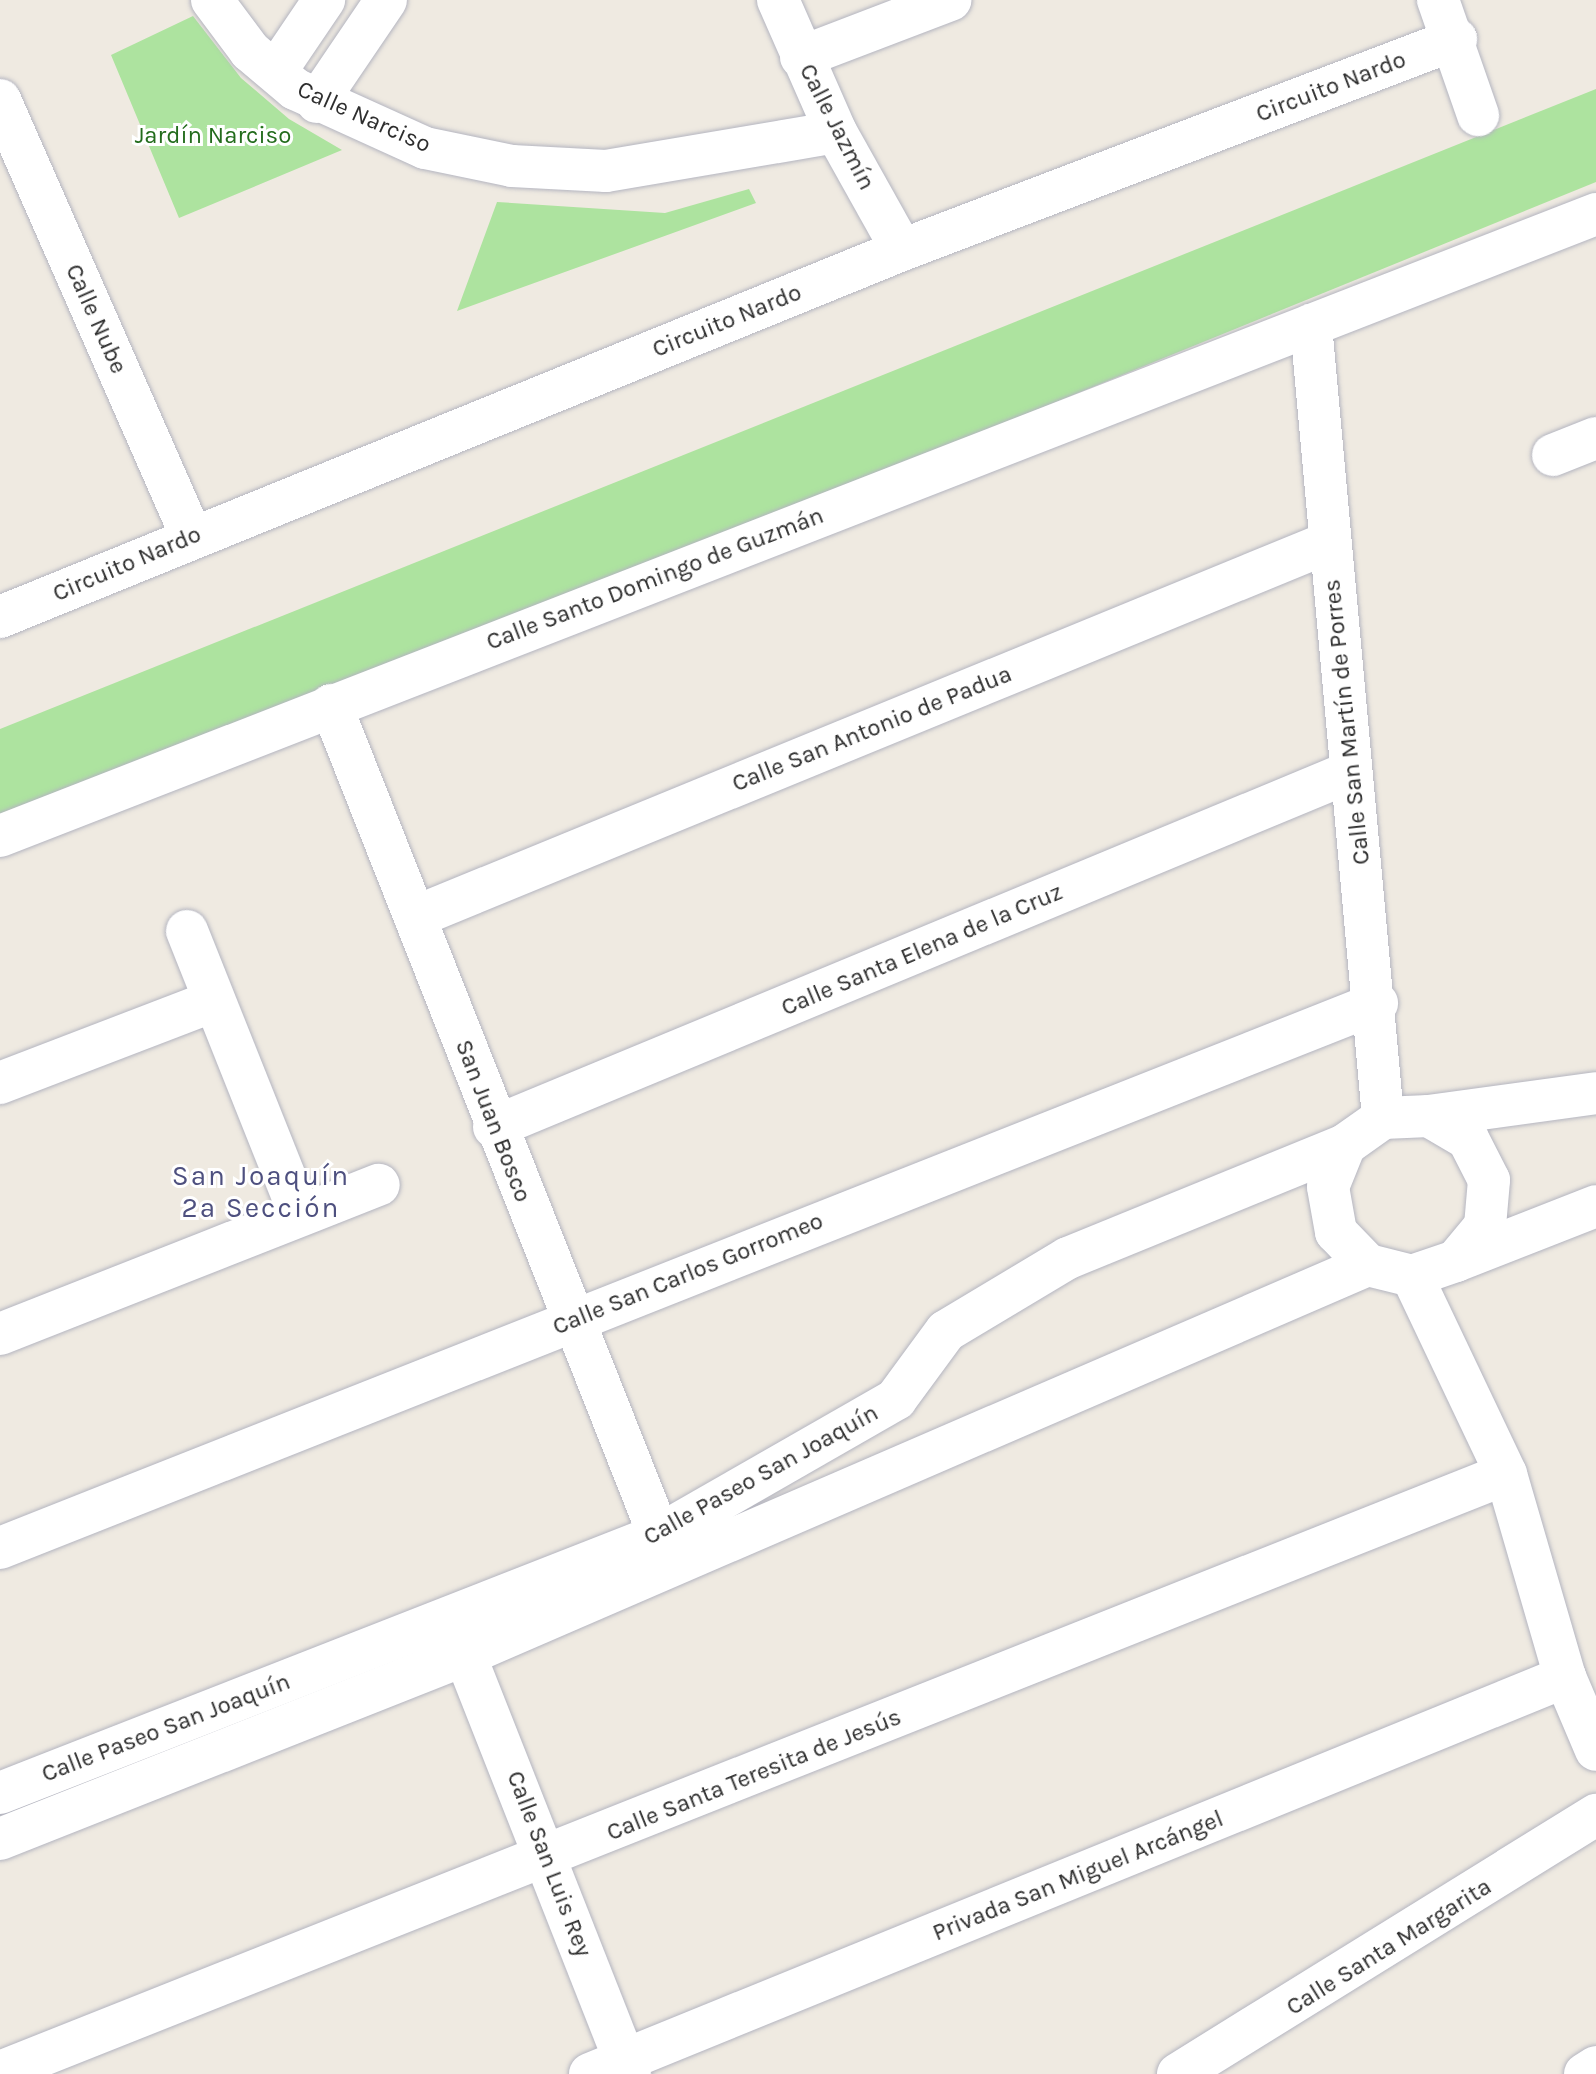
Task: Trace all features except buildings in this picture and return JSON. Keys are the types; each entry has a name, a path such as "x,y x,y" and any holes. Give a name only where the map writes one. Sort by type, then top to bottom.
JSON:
{"street":[{"name":"Calle Narciso","path":"212,0 250,51 317,102 425,148 528,167 606,171 836,132"},
{"path":"276,71 324,0"},
{"path":"317,102 386,0"},
{"name":"Calle Jazmín","path":"778,0 836,132 902,250"},
{"path":"801,57 950,0"},
{"path":"1438,0 1456,39 1478,115"},
{"name":"Circuito Nardo","path":"1,614 902,250 1456,39"},
{"name":"Calle Nube","path":"0,100 192,537"},
{"name":"Calle Santo Domingo de Guzmán","path":"0,836 1596,214"},
{"name":"Calle San Martín de Porres","path":"1311,325 1350,772 1377,1003 1383,1118"},
{"path":"1553,455 1596,438"},
{"name":"Calle San Antonio de Padua","path":"415,917 1330,542"},
{"name":"San Juan Bosco","path":"331,705 494,1127 659,1535"},
{"name":"Calle Santa Elena de la Cruz","path":"494,1127 1350,772"},
{"path":"187,931 299,1212"},
{"path":"0,1083 214,1001"},
{"name":"Calle San Carlos Gorromeo","path":"0,1548 1377,1003"},
{"path":"1596,1093 1429,1116 1383,1118 1345,1145 1328,1187 1336,1232 1368,1265 1412,1276 1596,1206"},
{"path":"1429,1116 1468,1139 1489,1180 1485,1226 1456,1261"},
{"name":"Calle Paseo San Joaquín","path":"0,1793 659,1535 896,1399 946,1331 1068,1258 1345,1145"},
{"path":"0,1334 299,1212 379,1185"},
{"name":"Calle Paseo San Joaquín","path":"0,1839 465,1655 1368,1265"},
{"path":"1412,1276 1506,1474 1565,1677 1596,1750"},
{"name":"Calle Santa Teresita de Jesús","path":"0,2072 547,1858 1506,1474"},
{"name":"Calle San Luis Rey","path":"465,1655 547,1858 615,2070"},
{"name":"Privada San Miguel Arcángel","path":"615,2070 1565,1677"},
{"name":"Calle Santa Margarita","path":"1178,2074 1596,1815"},
{"path":"1585,2074 1596,2067"}],"green space":[{"name":"Jardín Narciso","path":"193,16 241,78 289,119 342,150 179,218 111,55"},
{"path":"1596,89 1596,182 0,832 0,729"},
{"path":"749,189 756,203 457,311 497,202 665,213"}],"district":[{"name":"San Joaquín 2ª Sección","path":"261,1192"}]}
